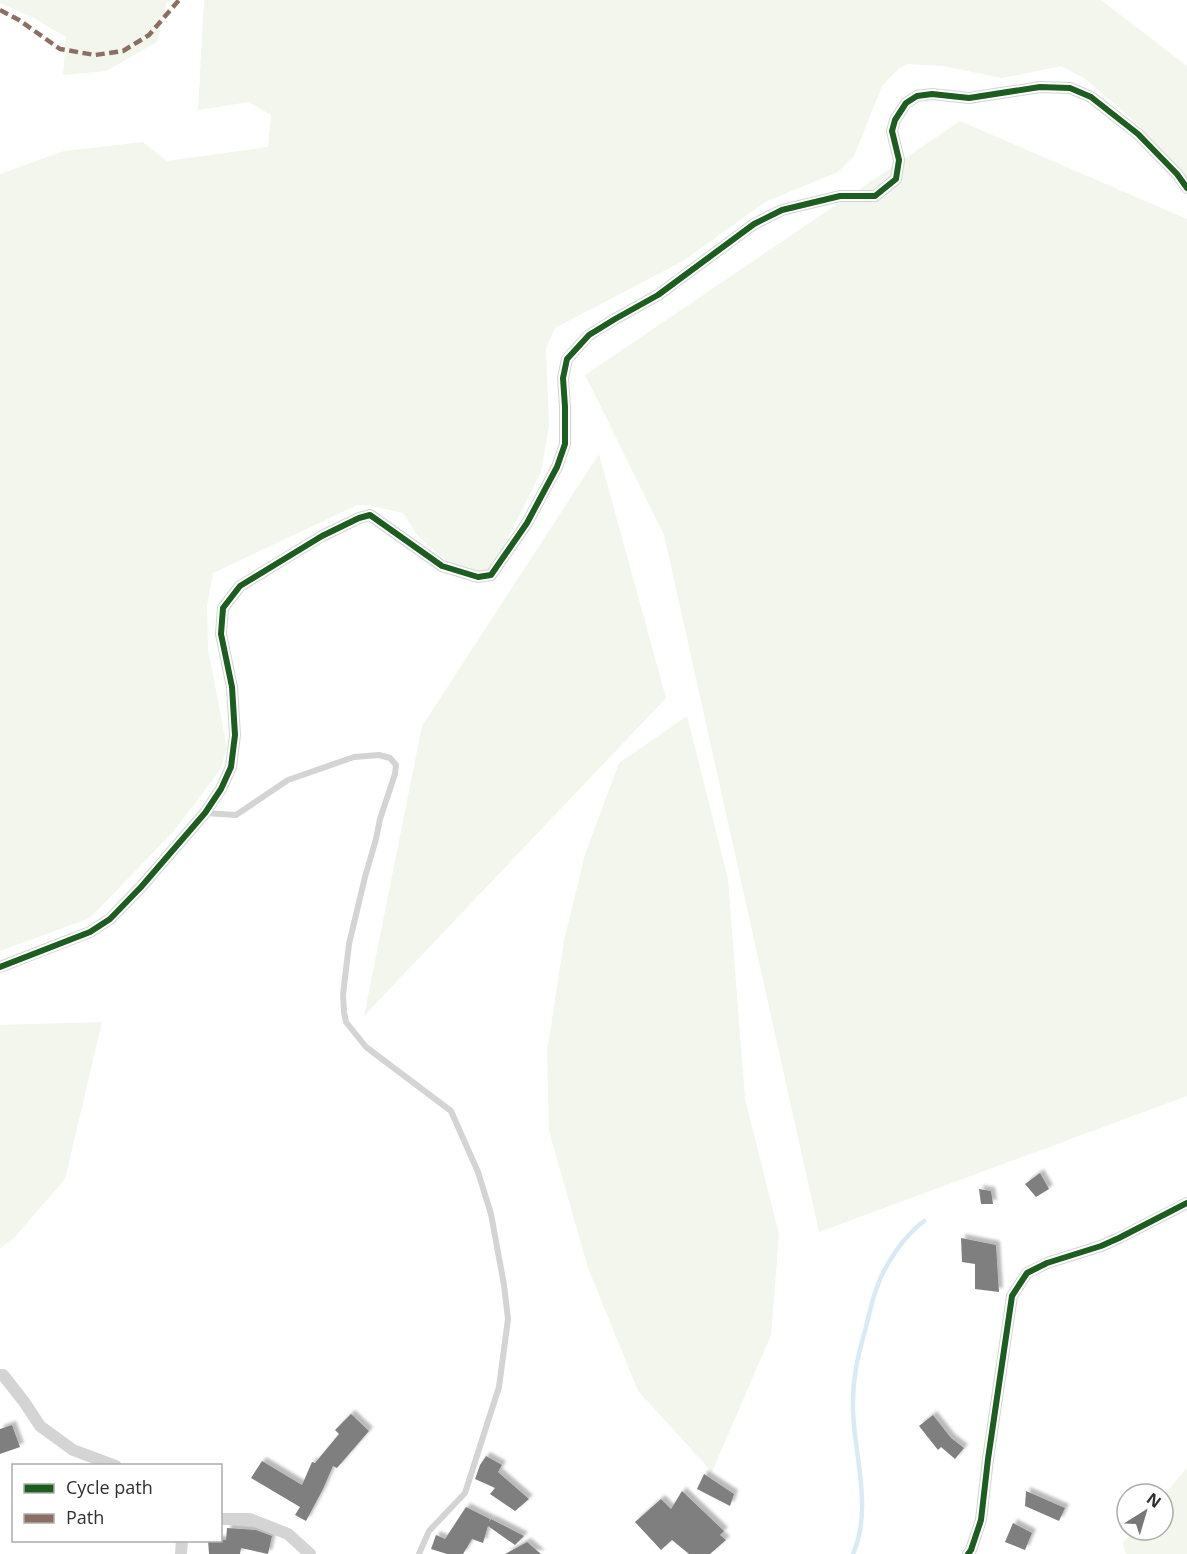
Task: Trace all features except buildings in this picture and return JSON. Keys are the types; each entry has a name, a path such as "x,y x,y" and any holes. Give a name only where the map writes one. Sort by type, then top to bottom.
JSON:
{"street":[{"path":"0,967 90,932 110,919 205,813 221,789 231,767 235,735 232,687 221,634 223,608 240,586 322,536 370,515 442,566 478,577 491,575 527,523 557,467 565,444 563,378 567,359 589,335 658,295 754,224 782,210 840,196 875,196 896,179 899,160 892,131 895,120 906,103 917,96 932,94 969,98 1040,87 1071,88 1091,97 1138,134 1178,174 1187,188"},
{"path":"968,1554 981,1520 1012,1296 1026,1273 1047,1263 1101,1246 1187,1203"},
{"path":"0,1375 3,1375 25,1403 40,1426 73,1450 111,1464"},
{"path":"222,1509 234,1518"},
{"path":"222,1519 250,1518 288,1534 310,1554"}],"lane":[{"path":"205,813 236,815 288,780 354,757 379,755 390,758 396,765 349,944 343,995 346,1022 366,1047 451,1111 478,1172 490,1214 504,1285 508,1319 499,1387 465,1493 429,1531 419,1554"}],"shaded area":[{"path":"0,0 172,0 167,2 157,42 106,71 63,75 66,37 32,17 0,3"},
{"path":"204,0 1101,0 1187,66 1187,181 1132,119 1084,78 1061,66 1002,78 943,66 908,64 898,69 882,86 854,156 838,172 765,202 683,261 555,328 546,348 549,425 541,472 493,568 471,574 460,573 417,535 403,513 368,505 357,505 213,573 207,606 208,649 227,748 220,770 173,832 90,918 0,951 0,174 64,151 143,142 167,161 268,147 271,115 249,102 198,110"},
{"path":"960,121 1187,219 1187,1096 819,1232 664,535 585,375"},
{"path":"599,454 666,698 364,1016 422,726"},
{"path":"687,716 728,879 745,1098 779,1234 771,1335 712,1472 638,1391 588,1268 549,1131 547,1052 564,941 585,854 619,763"},
{"path":"102,1022 65,1179 13,1239 0,1248 0,1025"},
{"path":"1187,1468 1187,1554 1126,1554 1124,1542 1175,1542 1175,1482"}],"waterway":[{"path":"853,1554 862,1519 861,1482 853,1409 853,1387 858,1357 880,1278 902,1242 924,1221"}],"marked path":[{"path":"0,10 19,20 60,49 95,55 123,51 149,35 179,0"}],"cycle path":[{"path":"0,967 90,932 110,919 205,813 221,789 231,767 235,735 232,687 221,634 223,608 240,586 322,536 370,515 442,566 478,577 491,575 527,523 557,467 565,444 563,378 567,359 589,335 658,295 754,224 782,210 840,196 875,196 896,179 899,160 892,131 895,120 906,103 917,96 932,94 969,98 1040,87 1070,88 1091,97 1138,134 1177,174 1187,188"},
{"path":"968,1554 981,1520 1012,1296 1027,1273 1047,1263 1101,1246 1187,1203"}]}
